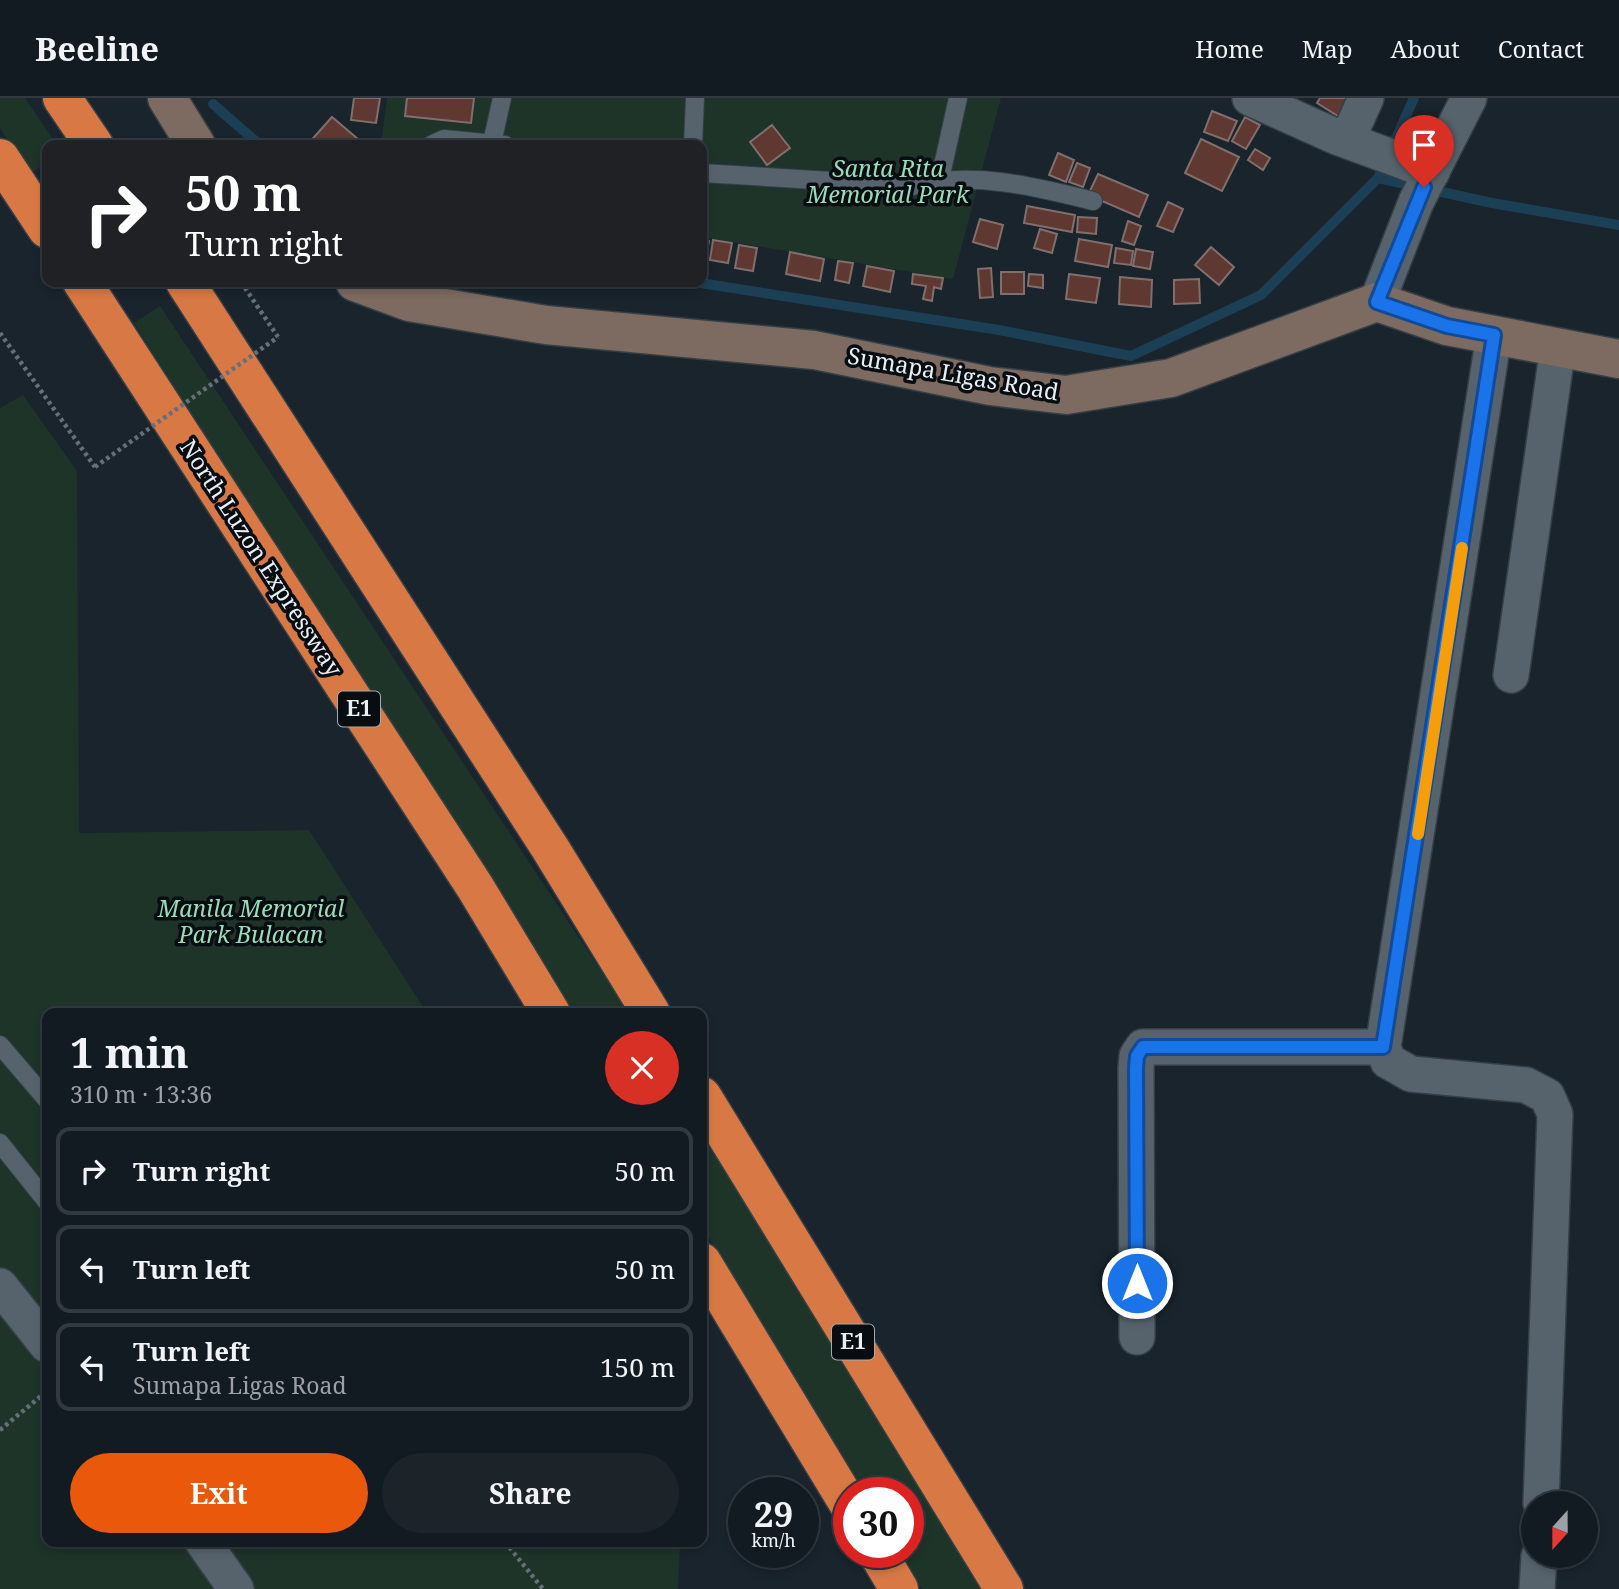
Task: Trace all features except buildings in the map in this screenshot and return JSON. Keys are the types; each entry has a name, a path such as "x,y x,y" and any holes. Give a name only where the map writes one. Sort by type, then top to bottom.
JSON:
{"highway":[{"path":"62,98 91,140"},
{"path":"0,158 42,221"},
{"name":"North Luzon Expressway","path":"85,287 475,887 548,1008"},
{"path":"188,287 542,836 648,1008"},
{"name":"E1","path":"707,1104 1004,1589"},
{"path":"707,1270 833,1479"},
{"path":"887,1568 900,1589"}],"main road":[{"path":"167,98 193,140"},
{"name":"Sumapa Ligas Road","path":"373,287 409,302 546,325 814,350 990,386 1066,395 1171,379 1377,302"},
{"path":"1377,302 1447,326 1619,359"}],"street":[{"path":"1250,98 1423,169"},
{"path":"1359,145 1366,98"},
{"path":"1377,302 1423,169 1469,98"},
{"path":"1494,335 1383,1047 1388,1061 1411,1074 1526,1085 1547,1096 1555,1114 1541,1491"},
{"path":"1511,676 1558,347"},
{"path":"1137,1337 1136,1068 1137,1056 1143,1047 1383,1047"},
{"path":"0,1286 42,1339"},
{"path":"207,1547 236,1589"},
{"path":"1537,1589 1538,1568"}],"lane":[{"path":"499,140 502,98"},
{"path":"693,140 695,98"},
{"path":"940,179 958,98"},
{"path":"707,173 912,186 940,179 980,179 1044,189 1093,201"},
{"path":"0,1045 7,1063 42,1095"},
{"path":"0,1143 42,1196"}],"path":[{"path":"0,333 95,467 278,337 244,287"},
{"path":"0,1430 42,1395"},
{"path":"509,1547 544,1589"}],"green space":[{"path":"0,98 25,98 54,140 42,140 42,166 30,173 0,128"},
{"name":"Santa Rita Memorial Park","path":"387,98 1001,98 953,279 707,238 707,140 382,140"},
{"path":"160,306 626,1008 568,1008 134,323"},
{"name":"Manila Memorial Park Bulacan","path":"23,395 77,471 79,833 309,830 424,1008 42,1008 42,1547 680,1547 678,1589 0,1589 0,408"},
{"path":"707,1135 922,1477 853,1477 707,1234"},
{"path":"924,1481 992,1589 922,1589 909,1568 924,1568"}],"waterway":[{"path":"707,284 999,330 1131,356 1261,295 1378,178 1414,98"},
{"path":"213,104 254,140"},
{"path":"1378,178 1492,203 1619,225"}],"slow traffic":[{"path":"1418,834 1462,548"}],"route":[{"path":"1137,1283 1136,1068 1137,1056 1143,1047 1383,1047 1440,699 1494,335 1447,326 1377,302 1424,187"}]}
